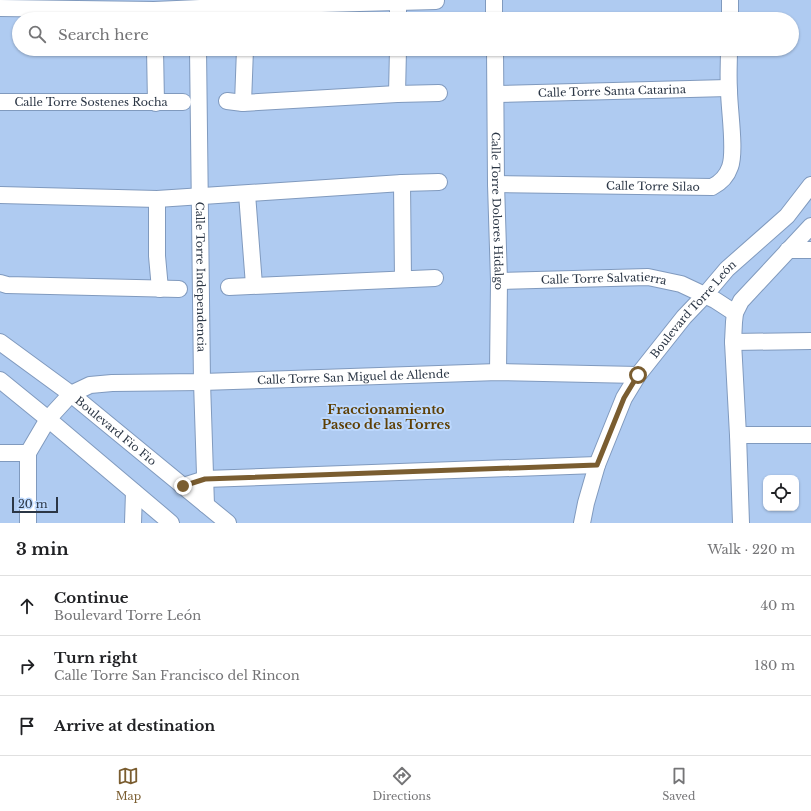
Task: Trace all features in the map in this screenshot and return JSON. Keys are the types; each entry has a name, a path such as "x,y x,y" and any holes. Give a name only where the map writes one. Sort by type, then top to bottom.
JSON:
{"street":[{"path":"494,0 494,12"},
{"path":"730,0 730,12"},
{"path":"171,12 197,9 246,12 436,1"},
{"path":"398,2 398,12"},
{"path":"0,8 103,12"},
{"path":"155,56 156,103"},
{"name":"Calle Torre Independencia","path":"198,56 202,382 206,505"},
{"path":"243,103 245,56"},
{"path":"397,94 398,56"},
{"name":"Calle Torre Dolores Hidalgo","path":"495,56 496,184 499,282 498,372"},
{"name":"Calle Torre Silao","path":"496,184 712,187 718,184 730,167 733,155 728,88 729,56"},
{"name":"Calle Torre Santa Catarina","path":"496,94 728,88"},
{"path":"227,102 243,103 439,93"},
{"name":"Calle Torre Sostenes Rocha","path":"0,102 183,102"},
{"path":"0,196 157,199 402,183 439,182"},
{"path":"402,183 403,279"},
{"name":"Boulevard Torre León","path":"582,523 597,465 624,398 638,375 684,317 727,269 787,216 811,185"},
{"path":"247,194 254,285"},
{"path":"157,199 157,256 160,289"},
{"path":"741,523 733,342 736,313 741,301 811,226"},
{"path":"788,250 811,250"},
{"name":"Calle Torre Salvatierra","path":"499,282 648,277 681,284 705,295 736,313"},
{"path":"229,287 435,278"},
{"path":"0,283 7,285 179,289"},
{"path":"733,342 811,341"},
{"name":"Boulevard Fio Fio","path":"0,342 70,394 228,523"},
{"name":"Calle Torre San Miguel de Allende","path":"70,394 90,385 112,383 202,382 498,372 638,375"},
{"path":"0,380 171,523"},
{"path":"28,523 28,453 48,419 70,394"},
{"path":"738,435 811,435"},
{"path":"0,453 28,453"},
{"path":"183,486 205,479 597,465"},
{"path":"133,523 134,492"}],"district":[{"name":"Fraccionamiento Paseo de las Torres","path":"386,416"}],"route":[{"path":"183,486 205,479 597,465 624,398 638,375"}]}
